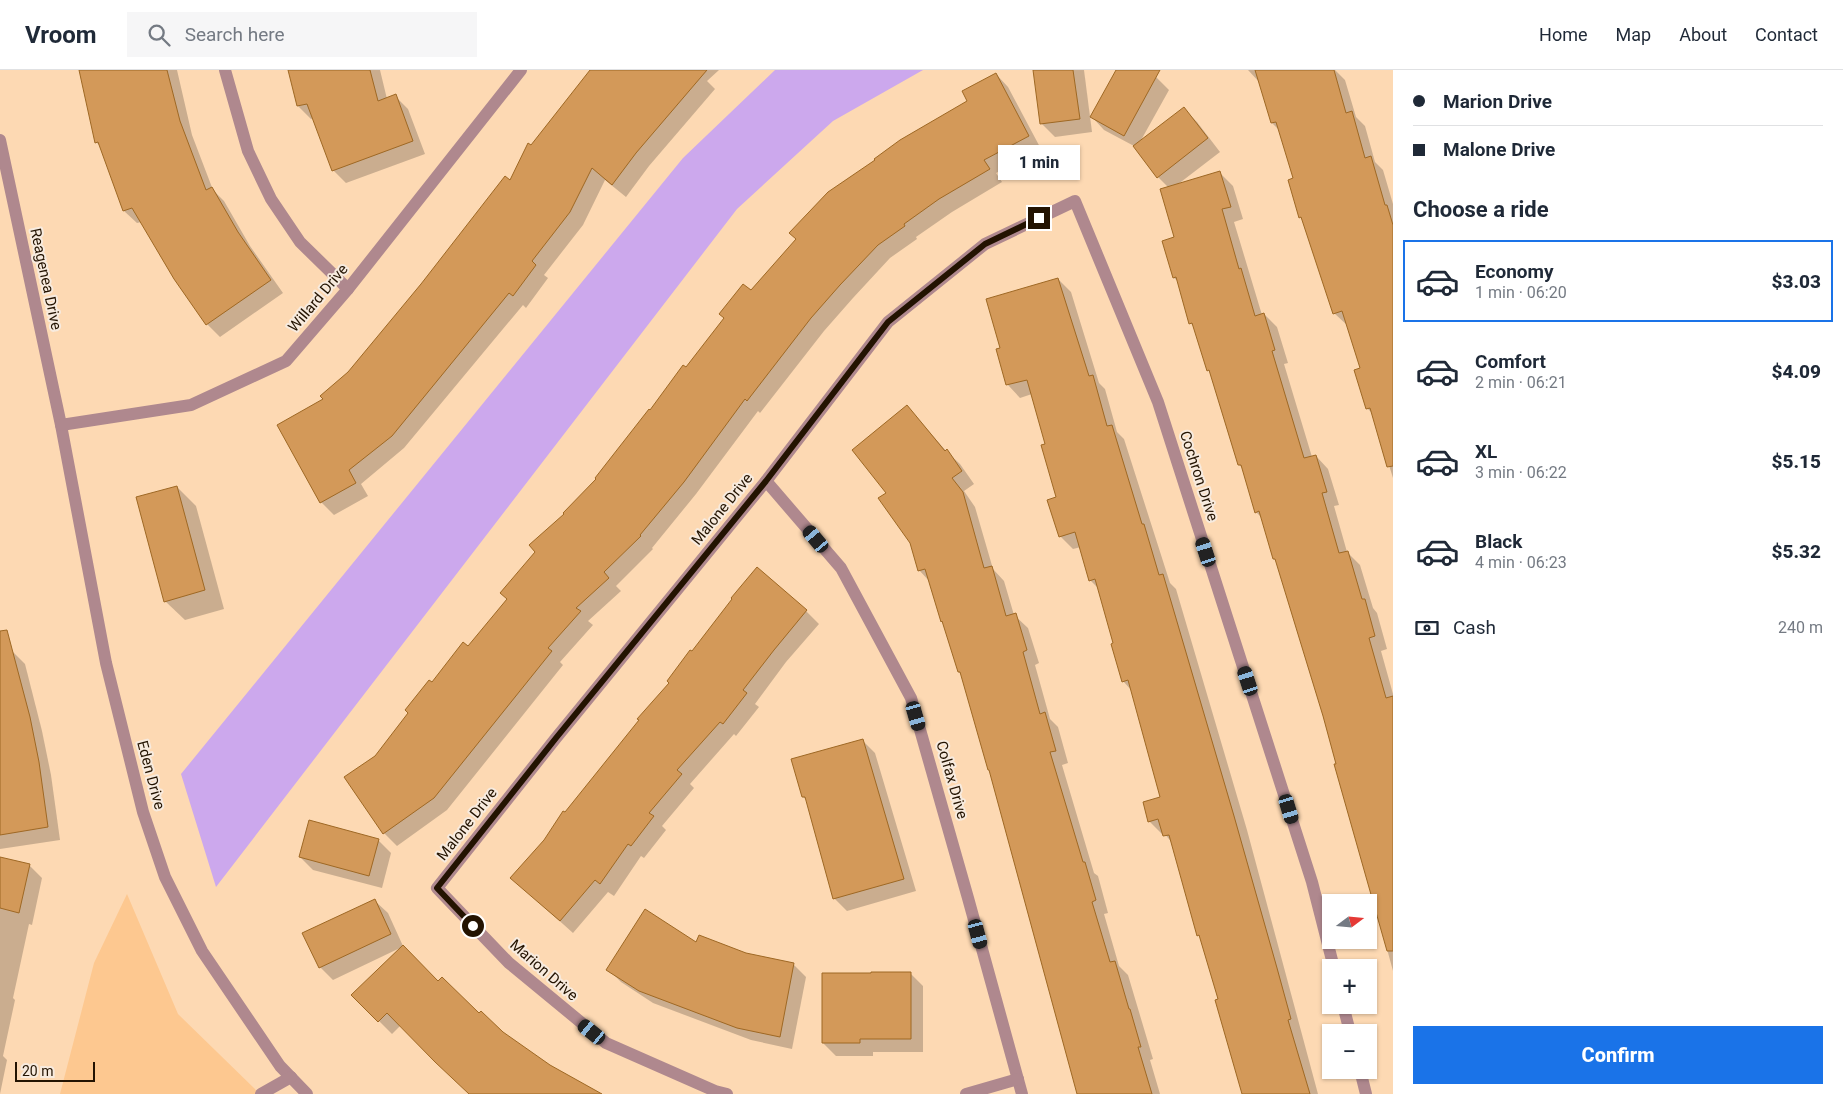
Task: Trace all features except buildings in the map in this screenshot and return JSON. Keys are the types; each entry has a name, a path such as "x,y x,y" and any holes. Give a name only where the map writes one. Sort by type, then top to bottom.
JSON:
{"street":[{"path":"225,70 248,151 271,199 300,242 348,290"},
{"name":"Willard Drive","path":"61,425 191,405 286,361 348,290 521,70"},
{"name":"Reagenea Drive","path":"0,140 61,425"},
{"name":"Malone Drive","path":"437,888 556,738 766,481 888,322 985,244 1075,201"},
{"name":"Cochron Drive","path":"1075,201 1158,402 1312,882 1332,959"},
{"name":"Eden Drive","path":"61,425 106,663 143,812 165,877 202,951 280,1066 307,1094"},
{"name":"Colfax Drive","path":"766,481 841,568 911,698 1022,1094"},
{"name":"Marion Drive","path":"437,888 509,963 606,1043 715,1091 727,1094"},
{"path":"261,1094 291,1077"},
{"path":"966,1094 1018,1078"},
{"path":"1362,1079 1366,1094"}],"shaded area":[{"path":"775,70 923,70 833,121 737,209 216,887 181,774 683,158"},
{"path":"127,894 178,1014 260,1094 60,1094 94,963"}],"route":[{"path":"473,926 437,888 556,738 766,481 888,322 985,244 1039,218"}]}
